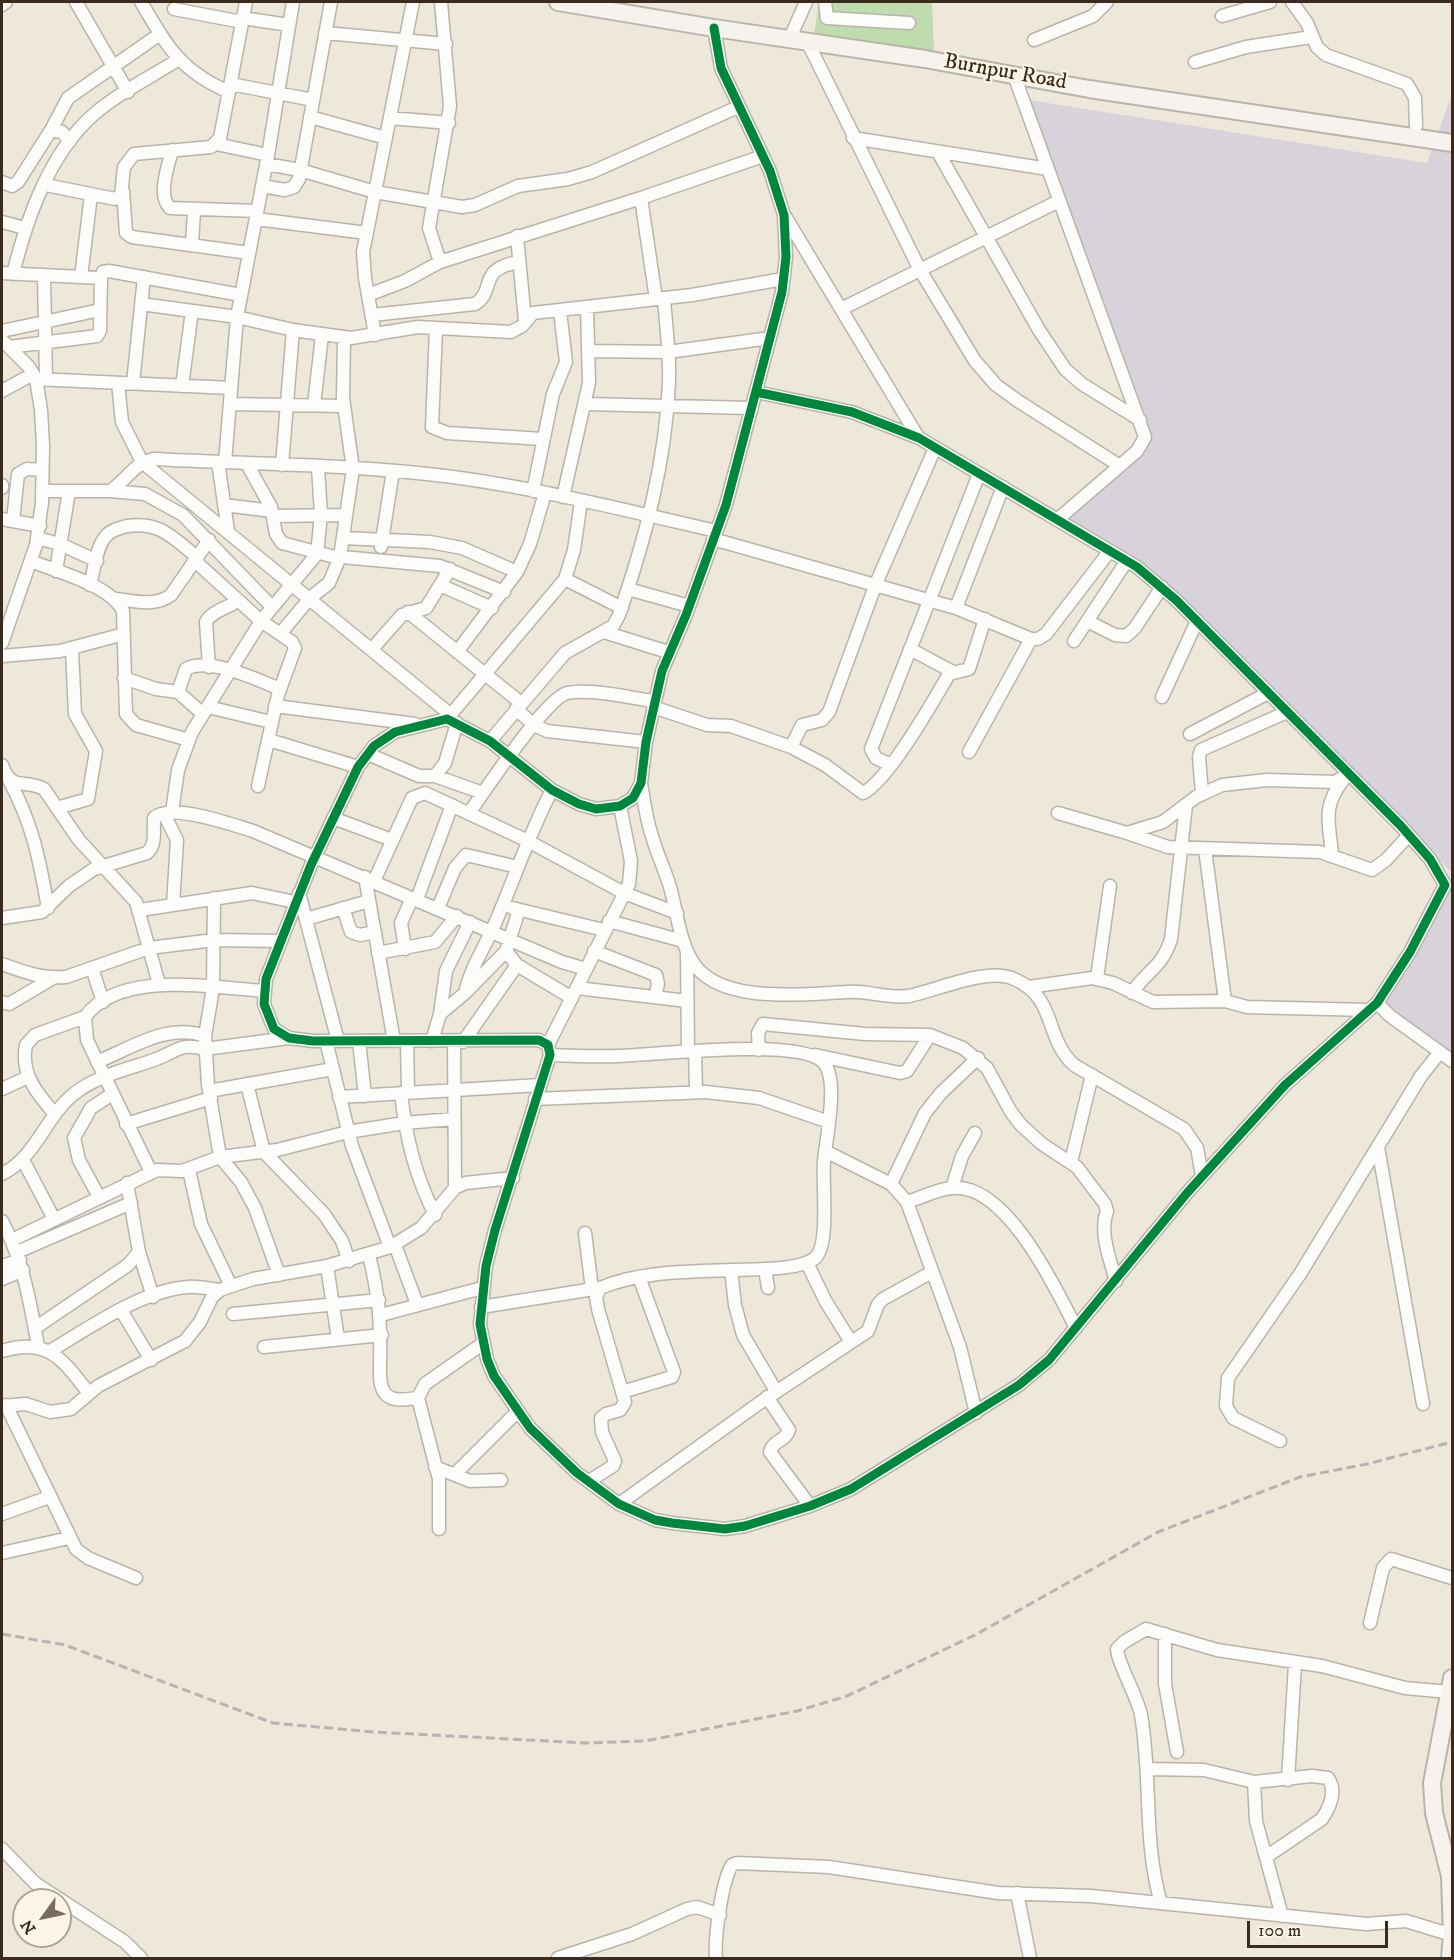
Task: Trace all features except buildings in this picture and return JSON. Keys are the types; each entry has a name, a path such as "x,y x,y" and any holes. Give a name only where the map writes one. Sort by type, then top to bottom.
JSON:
{"street":[{"path":"2,5 6,2"},
{"path":"76,2 128,92"},
{"path":"141,2 160,34 179,59 198,77 230,88 278,93 314,100"},
{"path":"246,2 220,138 211,147 142,152 128,160 123,190 126,232 132,237 249,253"},
{"path":"228,531 221,462 230,404 237,317 267,159 293,2"},
{"path":"262,186 285,190 294,187 300,170 314,100 331,2"},
{"path":"375,335 363,265 367,233 412,2"},
{"path":"440,262 429,228 449,123 450,89 441,2"},
{"name":"Burnpur Road","path":"558,2 714,28 797,36 1014,75 1452,143"},
{"path":"624,2 797,36 938,50 1125,84 1452,131"},
{"path":"806,2 797,36 853,138 920,270 975,361 996,385 1120,466"},
{"path":"825,2 827,18 909,23"},
{"path":"1034,40 1093,16 1107,2"},
{"path":"1222,16 1270,2"},
{"path":"1292,2 1307,23 1311,37 1326,55 1407,84 1416,98 1416,126"},
{"path":"174,9 289,25"},
{"path":"714,28 721,68 763,156 784,215 919,438"},
{"path":"326,33 446,44"},
{"path":"2,182 12,186 18,182 68,98 160,34"},
{"path":"1195,62 1246,47 1311,37"},
{"path":"101,278 7,274 45,185 70,141 94,114 179,59"},
{"path":"1014,75 1145,437 1141,446 1120,466 1057,520"},
{"path":"216,144 375,192 434,204 462,207 475,205 518,186 568,179 592,172 738,106"},
{"path":"310,117 386,138"},
{"path":"390,118 449,123"},
{"path":"51,130 62,132 70,141"},
{"path":"853,138 1048,169"},
{"path":"172,150 163,193 165,202 170,208 256,215 367,233"},
{"path":"938,152 1039,330 1065,369 1082,384 1140,420"},
{"path":"368,295 405,281 440,262 641,198 763,156"},
{"path":"45,185 115,199 123,190"},
{"path":"81,277 90,195"},
{"path":"490,741 565,653 613,626 622,608 651,516 667,407 668,352 641,198"},
{"path":"841,309 1059,201"},
{"path":"192,245 194,210"},
{"path":"696,1092 687,1001 685,946 677,913 648,824 641,783 646,742 668,652 689,606 715,535 770,338 786,257 784,215"},
{"path":"2,222 25,228"},
{"path":"517,236 525,321"},
{"path":"372,315 475,304 480,301 493,272 503,264 519,262"},
{"path":"5,344 46,344 97,336 100,331 103,272 109,271 241,295"},
{"path":"2,643 7,612 31,561 38,532 42,490 42,410 38,377 46,344 44,276"},
{"path":"134,383 144,277"},
{"path":"141,304 237,317 292,330 344,338 375,335 406,328 511,332 522,326 533,313 660,299 783,279"},
{"path":"563,497 590,383 587,308"},
{"path":"2,331 100,310"},
{"path":"182,386 192,311"},
{"path":"457,652 504,592 517,572 530,544 539,492 543,439 553,394 566,362 560,311"},
{"path":"436,329 432,427 447,434 543,439"},
{"path":"282,465 292,330"},
{"path":"314,405 322,335"},
{"path":"280,634 310,598 329,583 340,557 353,469 344,406 344,338"},
{"path":"590,351 668,352 770,338"},
{"path":"5,344 38,377"},
{"path":"2,391 38,377 231,388"},
{"path":"118,383 122,422 142,462 372,649 452,719 490,741 552,790 579,804 596,809 620,806 633,798 641,783"},
{"path":"620,806 631,861 631,874 549,1050 513,1178 495,1230 482,1288 482,1344 494,1376 530,1428 589,1481 619,1504 655,1520 725,1529 745,1526 810,1506 851,1489 976,1413 1026,1379 1049,1360 1202,1176 1285,1085 1373,1006 1410,952 1445,885 1430,859 1409,835 1346,777 1287,712 1162,587 1126,562 919,438 852,412 756,392"},
{"path":"230,404 344,406"},
{"path":"585,404 752,408"},
{"path":"791,747 802,725 822,720 829,712 875,586 935,448"},
{"path":"110,491 142,462 153,459 393,471 452,477 539,492 651,516 875,586 956,608 1031,639 1038,639 1046,634 1109,552"},
{"path":"247,464 273,514 276,534 282,543 317,554 424,563 450,569 504,592"},
{"path":"173,904 177,840 168,813 178,770 189,740 230,669 261,621 317,554 321,515 318,467"},
{"path":"42,470 27,469 18,474 7,520 38,532 97,561"},
{"path":"380,559 393,471"},
{"path":"889,764 876,758 871,749 979,474"},
{"path":"956,608 1003,487"},
{"path":"42,490 145,494 169,505 209,540 272,607"},
{"path":"56,571 69,491"},
{"path":"435,776 445,763 452,719 484,674 565,579 574,550 581,501"},
{"path":"224,505 273,514 346,515"},
{"path":"90,585 106,536 120,528 141,524 162,530 261,621 292,642 295,648 275,706 258,786"},
{"path":"343,538 430,542 462,548 517,572"},
{"path":"31,561 90,585 116,599 149,602 165,600 171,595 209,540"},
{"path":"1074,640 1126,562"},
{"path":"372,649 396,621 408,612 421,612 426,609 450,569"},
{"path":"565,579 622,608"},
{"path":"440,585 492,608"},
{"path":"1087,621 1115,635 1126,636 1135,628 1162,587"},
{"path":"628,589 689,606"},
{"path":"116,599 123,611 126,714 136,724 189,740"},
{"path":"209,667 206,622 213,613 225,610 238,600"},
{"path":"408,612 484,674 519,706 534,725 559,733 646,742"},
{"path":"910,650 953,672 964,672 969,669 985,619"},
{"path":"1162,696 1197,621"},
{"path":"604,632 668,652"},
{"path":"2,656 72,649 124,634"},
{"path":"969,752 1031,639"},
{"path":"57,808 78,804 88,799 97,760 96,751 75,714 72,649"},
{"path":"177,692 186,669 194,665 230,669 280,689"},
{"path":"469,813 550,704 568,693 654,704 707,725 731,726 791,747 825,765 863,793 873,786 917,730 953,672"},
{"path":"124,678 156,689 177,692 206,710 271,722"},
{"path":"1190,734 1268,693"},
{"path":"275,706 419,724"},
{"path":"1202,793 1199,757 1201,750 1287,712"},
{"path":"289,1038 274,1029 264,1004 266,979 315,856 358,767 374,746 395,732 419,724 452,719"},
{"path":"269,740 358,767"},
{"path":"368,754 419,776 435,776 483,793"},
{"path":"2,765 34,836 48,908"},
{"path":"1127,833 1150,828 1202,793 1222,785 1251,780 1328,782 1346,777"},
{"path":"1332,854 1328,808 1334,792 1346,777"},
{"path":"9,780 44,789 79,840 132,896 140,910 159,984"},
{"path":"465,993 471,971 492,931 528,841 552,790"},
{"path":"435,1215 415,1171 404,1123 401,1041 378,953 369,900 369,879 392,840 412,798 417,794 425,793 528,841 624,893 677,913"},
{"path":"405,949 401,923 414,898 452,805"},
{"path":"1131,993 1142,979 1164,959 1167,951 1186,805"},
{"path":"2,918 35,915 48,908 60,893 85,874 102,865 147,853 152,848 154,840 154,818 168,813 230,824 315,856 492,931 507,945 517,965 574,993 687,1001"},
{"path":"1058,813 1156,844 1181,848 1332,854 1372,870 1386,860 1409,835"},
{"path":"333,818 392,840"},
{"path":"1205,849 1226,1001"},
{"path":"438,908 455,868 466,855 518,867"},
{"path":"1097,978 1110,886"},
{"path":"45,893 60,893"},
{"path":"140,910 214,898 262,894 297,898"},
{"path":"214,898 213,988 205,1049 220,1157 241,1182 255,1208 279,1275"},
{"path":"297,898 306,919 332,1041 333,1069 348,1132 417,1304"},
{"path":"306,919 369,900"},
{"path":"502,906 607,926 685,946 694,964 719,984 778,995 846,992 906,996 1000,975 1029,987 1045,1006 1054,1033 1067,1058 1184,1129 1197,1148 1202,1176"},
{"path":"343,908 351,932 360,935 375,932"},
{"path":"440,1014 465,993 507,945 519,910"},
{"path":"378,953 435,942 457,916"},
{"path":"432,1041 440,1014 446,971 470,922"},
{"path":"2,964 39,977 66,977 149,948 214,940 280,941"},
{"path":"507,945 586,969"},
{"path":"594,951 656,975 658,984 655,997"},
{"path":"455,1188 454,1090 459,1042 517,965"},
{"path":"92,968 103,1002"},
{"path":"2,1002 9,1004 53,978"},
{"path":"1029,987 1097,978 1153,1002 1226,1001 1247,1007 1373,1006 1452,1061"},
{"path":"55,1114 39,1096 28,1077 24,1050 29,1039 85,1017 103,1002 130,990 159,984 265,991"},
{"path":"85,1017 87,1040 151,1172"},
{"path":"759,1050 758,1033 763,1024 865,1034 930,1035 963,1048 978,1058 995,1079 1011,1112 1021,1125 1042,1144 1071,1162 1089,1181 1105,1204 1107,1211 1103,1220 1104,1230 1116,1281"},
{"path":"97,1062 165,1033 186,1030 206,1036"},
{"path":"2,1174 23,1160 55,1114 77,1091 104,1078 160,1058 180,1047 205,1049 289,1038 332,1041 539,1040 549,1050 620,1056 692,1051 788,1050 900,1073 907,1071 930,1035"},
{"path":"359,1041 365,1096"},
{"path":"1280,1441 1233,1418 1226,1406 1228,1378 1300,1274 1421,1076 1440,1052"},
{"path":"481,1307 596,1288 639,1277 765,1269 807,1263 816,1258 823,1243 825,1151 829,1122 830,1078 825,1063 814,1054"},
{"path":"891,1184 932,1104 978,1058"},
{"path":"126,1124 247,1084 333,1069"},
{"path":"1071,1162 1092,1075"},
{"path":"2,1089 28,1077"},
{"path":"247,1084 264,1152 324,1214 342,1241 349,1261"},
{"path":"339,1097 540,1085"},
{"path":"535,1099 696,1092 759,1098 829,1122"},
{"path":"99,1197 79,1160 74,1138 77,1128 92,1108 112,1095"},
{"path":"12,1240 151,1172 189,1170 220,1157 264,1152 348,1132 404,1123 454,1119"},
{"path":"952,1188 962,1156 975,1133"},
{"path":"1378,1148 1423,1404"},
{"path":"825,1151 891,1184 907,1202 960,1347 976,1413"},
{"path":"23,1160 54,1220"},
{"path":"189,1170 201,1224 226,1288"},
{"path":"2,1351 20,1346 44,1348 121,1310 153,1297 189,1287 226,1288 369,1255 392,1246 421,1228 435,1215 455,1188 465,1183 513,1178"},
{"path":"127,1184 139,1252 153,1297"},
{"path":"907,1202 952,1188 977,1194 998,1209 1028,1241 1076,1328"},
{"path":"2,1266 20,1261 131,1203"},
{"path":"2,1221 20,1261 35,1328 44,1348 69,1368 88,1392"},
{"path":"585,1233 598,1310 622,1392 624,1407 606,1414 600,1424 615,1461 613,1466 589,1481"},
{"path":"35,1328 128,1265 139,1252"},
{"path":"369,1255 381,1315 380,1374 383,1390 388,1396 397,1400 418,1398"},
{"path":"2,1279 20,1261"},
{"path":"807,1263 826,1302 851,1342"},
{"path":"327,1266 335,1304 338,1339"},
{"path":"765,1269 768,1288"},
{"path":"731,1270 735,1305 743,1335 789,1430 786,1437 773,1444 770,1452 810,1506"},
{"path":"619,1504 772,1394 868,1331 878,1304 883,1299 932,1272"},
{"path":"622,1392 664,1381 672,1377 674,1372 639,1277"},
{"path":"136,1578 80,1554 69,1538 4,1405 26,1404 42,1411 64,1411 78,1404 88,1392 151,1360 189,1337 212,1297 226,1288"},
{"path":"381,1315 482,1288"},
{"path":"233,1314 379,1300"},
{"path":"121,1310 151,1360"},
{"path":"264,1347 382,1335"},
{"path":"438,1529 440,1491 418,1398 425,1384 482,1344"},
{"path":"455,1474 518,1411"},
{"path":"435,1467 470,1481 501,1480"},
{"path":"2,1514 50,1497"},
{"path":"2,1553 69,1538"},
{"path":"1370,1623 1383,1568 1391,1559 1452,1578"},
{"path":"1161,1903 1151,1870 1148,1769 1139,1709 1125,1679 1117,1649 1146,1629 1217,1650 1295,1664 1322,1666 1405,1688 1451,1685 1432,1783 1434,1813 1450,1876 1452,1935 1450,1959"},
{"path":"1165,1634 1165,1684 1177,1752"},
{"path":"1288,1780 1295,1664"},
{"path":"1148,1769 1204,1770 1254,1782 1312,1776 1328,1779 1333,1791 1328,1811 1315,1826 1266,1857"},
{"path":"1254,1782 1256,1821 1282,1916"},
{"path":"2,1849 35,1883 125,1942 141,1959"},
{"path":"716,1959 715,1936 729,1870 737,1863 829,1867 950,1888 1091,1896 1366,1924 1406,1921 1452,1935"},
{"path":"1017,1893 1030,1959"},
{"path":"558,1959 632,1934 687,1909 697,1907 720,1915"}],"shaded area":[{"path":"1452,94 1452,873 1149,570 1051,519 1144,441 1016,98 1427,163"},
{"path":"1452,876 1452,1059 1382,1007"}],"green space":[{"path":"819,2 932,2 934,53 814,35"}],"railway":[{"path":"2,1634 65,1645 273,1723 374,1732 586,1743 645,1741 797,1711 847,1696 975,1635 1158,1532 1300,1477 1367,1464 1452,1442"}],"cycle path":[{"path":"714,28 721,68 770,171 784,215 786,257 782,292 726,505 686,615 662,671 646,742 641,783 633,798 620,806 596,809 579,804 552,790 490,741 447,719 395,732 374,746 358,767 311,865 266,979 264,1004 274,1029 289,1038 313,1041 539,1040 548,1045 550,1055 495,1230 486,1266 480,1324 487,1359 494,1376 530,1428 577,1473 619,1504 655,1520 725,1529 745,1526 810,1506 851,1489 1019,1385 1049,1360 1187,1193 1285,1085 1377,1003 1410,952 1445,885 1430,859 1401,826 1176,600 1137,567 919,438 852,412 756,392"}]}
